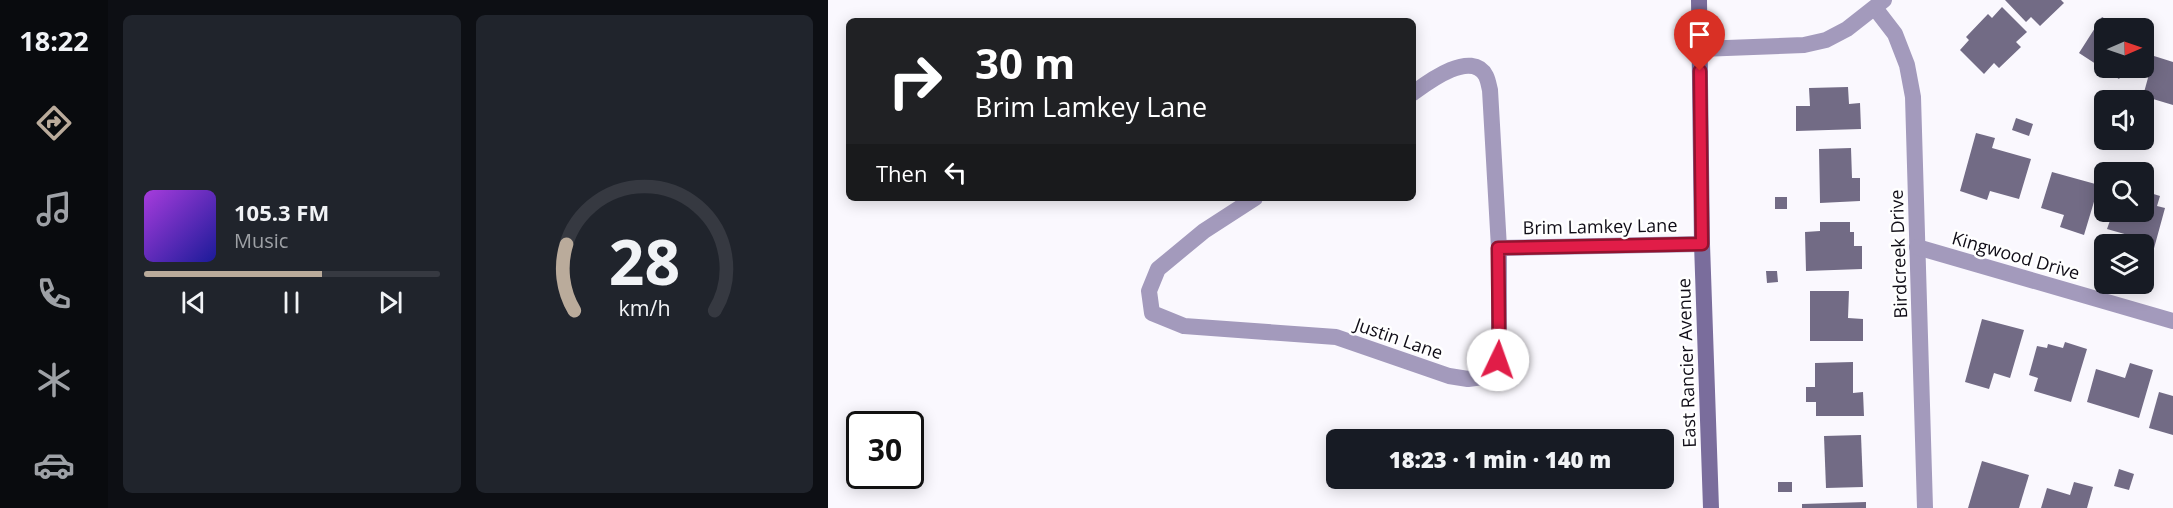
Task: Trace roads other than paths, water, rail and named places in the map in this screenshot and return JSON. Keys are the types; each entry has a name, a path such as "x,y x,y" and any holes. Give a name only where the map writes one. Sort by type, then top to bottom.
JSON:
{"main road":[{"name":"East Rancier Avenue","path":"1699,0 1702,244 1711,508"}],"street":[{"path":"1700,50 1804,45 1826,40 1847,29 1879,4"},
{"name":"Birdcreek Drive","path":"1879,4 1895,34 1907,65 1913,97 1925,508"},
{"name":"Justin Lane","path":"1249,201 1204,231 1158,268 1149,291 1152,313 1184,326 1336,337 1449,376 1468,379 1483,377 1498,360 1499,336 1498,248 1490,90 1486,75 1477,68 1462,66 1442,73 1416,91"},
{"name":"Brim Lamkey Lane","path":"1498,248 1702,244"},
{"name":"Kingwood Drive","path":"1917,247 2173,321"}]}
